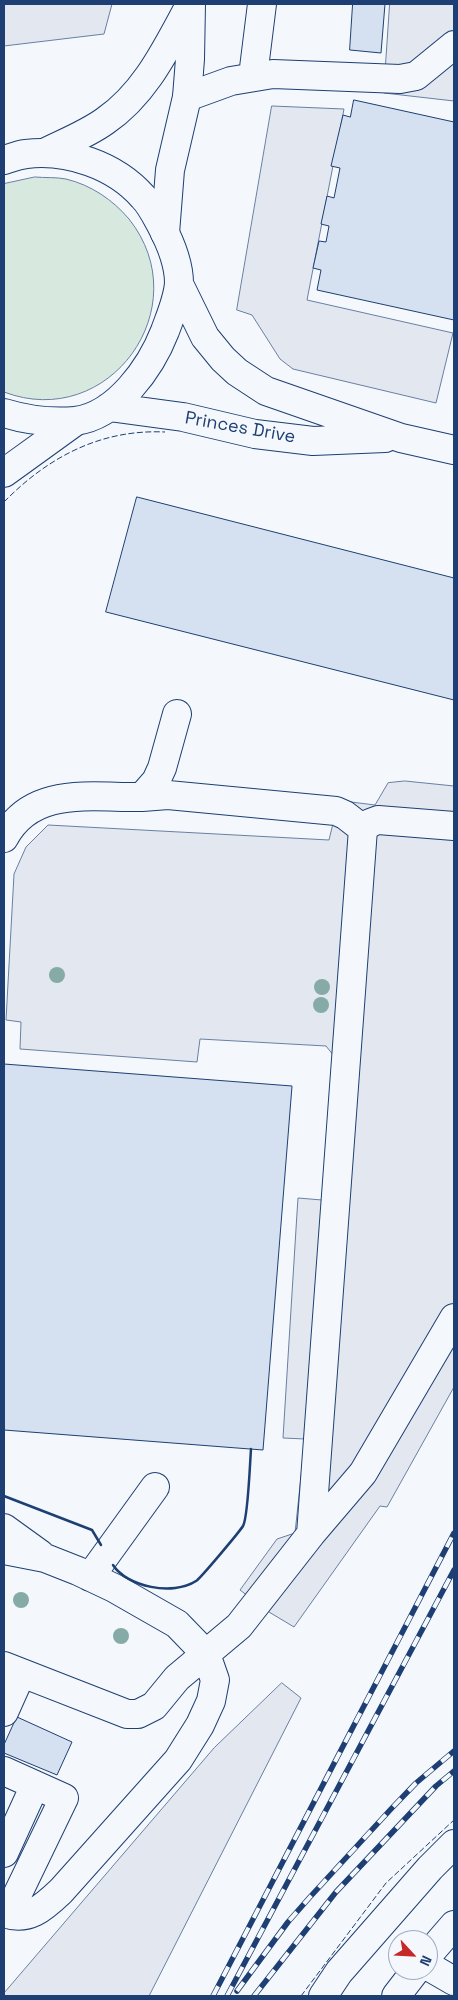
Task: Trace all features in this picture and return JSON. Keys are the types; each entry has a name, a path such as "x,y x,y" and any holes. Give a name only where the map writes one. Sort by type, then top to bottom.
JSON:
{"main road":[{"path":"165,233 170,170 187,97 191,51 191,4"},
{"path":"19,153 104,122 126,105 147,80 191,4"},
{"path":"253,76 262,4"},
{"path":"187,97 223,83 253,76 273,74 400,80 416,76 454,45"},
{"path":"4,473 76,421 109,407 140,378 160,344 172,313 179,284 172,250 153,210 143,196 124,180 103,167 84,160 19,153"},
{"name":"Princes Drive","path":"179,284 205,337 223,359 237,372 266,391 401,438"},
{"name":"Princes Drive","path":"109,407 183,417 255,434 313,440 401,438 453,446"},
{"path":"4,414 25,420 76,421"},
{"path":"142,797 159,775 177,714"},
{"path":"4,838 11,826 25,814 51,800 81,796 142,797 168,795 336,811 345,815 364,829"},
{"path":"310,1534 364,829 370,823 378,820 454,826"},
{"path":"4,1712 12,1670 127,1714 138,1714 154,1706 177,1678 239,1626 310,1534 363,1472 454,1318"},
{"path":"90,1577 155,1487"},
{"path":"4,1528 45,1558"},
{"path":"4,1550 45,1558 90,1577 114,1588 177,1624 206,1654 215,1680 210,1701 200,1725 178,1760 61,1891 42,1909 26,1916 6,1914 64,1798 4,1772"},
{"path":"4,1853 34,1785"},
{"path":"323,1996 339,1972 430,1868 454,1844"},
{"path":"438,1943 454,1925"},
{"path":"438,1972 454,1981"},
{"path":"396,1996 408,1980"}],"shaded area":[{"path":"4,4 112,4 104,34 4,46"},
{"path":"390,4 454,4 454,101 384,93"},
{"path":"272,106 344,109 307,300 453,333 436,403 293,369 280,359 252,315 237,310"},
{"path":"35,177 62,178 84,185 101,194 116,206 129,219 148,253 154,289 148,323 132,354 108,378 78,394 42,400 4,392 4,184"},
{"path":"405,781 454,786 454,1387 387,1507 380,1506 294,1627 269,1612 240,1590 277,1539 295,1533 305,1439 283,1438 298,1198 322,1200 334,1056 326,1046 200,1039 197,1062 20,1049 21,1022 6,1020 14,874 26,847 48,825 329,840 336,811 343,801 375,805 388,783"},
{"path":"282,1683 301,1698 149,1996 4,1996 4,1993 214,1748"}],"building":[{"path":"353,4 385,4 381,53 350,50"},
{"path":"354,100 454,122 454,320 317,290 321,270 313,268 319,241 326,242 329,226 321,224 327,196 334,198 340,168 331,166 343,115 350,117"},
{"path":"137,497 454,578 454,700 106,612"},
{"path":"4,1064 292,1086 263,1450 4,1430"},
{"path":"17,1717 72,1742 57,1775 4,1753 4,1745"}],"railway":[{"path":"213,1996 454,1533"},
{"path":"227,1996 454,1570"},
{"path":"237,1991 288,1922 310,1897 416,1783 454,1751"},
{"path":"254,1996 336,1892 436,1786 454,1771"}],"fence":[{"path":"4,502 39,472 57,459 77,449 119,435 165,432"},
{"path":"301,1996 386,1883 454,1820"}],"wall":[{"path":"113,1565 129,1579 151,1587 175,1588 186,1586 196,1581 243,1526 251,1449"},
{"path":"4,1496 92,1530 101,1545"}]}
